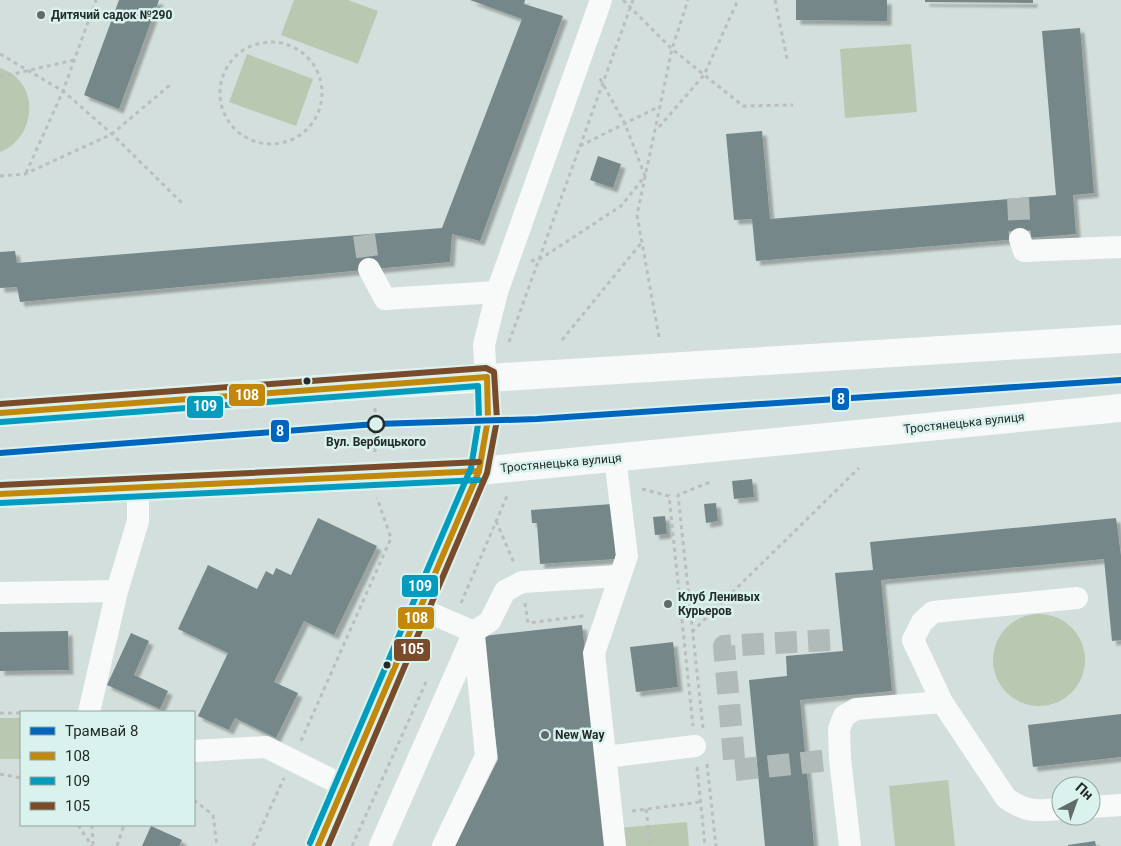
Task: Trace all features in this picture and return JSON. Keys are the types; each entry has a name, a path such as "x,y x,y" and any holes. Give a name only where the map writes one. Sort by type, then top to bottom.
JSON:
{"main road":[{"path":"0,413 487,377 1121,339"},
{"name":"Тростянецька вулиця","path":"0,494 479,471 1121,408"}],"street":[{"path":"318,846 479,471 488,419 484,345 497,292 601,0"},
{"path":"1020,239 1024,251 1121,247"},
{"path":"369,270 385,298 497,292"},
{"path":"615,458 627,556 594,653 615,846"},
{"path":"88,711 117,591 138,521 138,488"},
{"path":"380,846 474,632 490,621 505,591 522,582 620,576"},
{"path":"0,593 117,591"},
{"path":"1051,810 1037,811 1020,808 1006,798 942,702 913,640 922,622 933,612 1077,598"},
{"path":"421,609 474,632"},
{"path":"443,846 486,756 474,632"},
{"path":"850,846 840,758 839,729 844,716 856,708 942,702"},
{"path":"606,757 702,745"},
{"path":"195,751 266,747 344,786"},
{"path":"1101,808 1121,809"}],"path":[{"path":"25,174 63,91 96,0"},
{"path":"623,0 630,9 672,48 743,106 793,105"},
{"path":"509,342 633,0"},
{"path":"659,337 637,215 672,48 688,0"},
{"path":"659,127 704,75 738,0"},
{"path":"775,0 787,59"},
{"path":"277,42 289,45 300,51 314,65 321,83 320,108 304,132 293,139 279,143 265,143 240,133 227,116 221,97 221,83 226,70 233,59 253,45 277,42"},
{"path":"585,46 602,85 625,124 645,176"},
{"path":"0,54 63,91 112,134 183,204"},
{"path":"0,77 75,60"},
{"path":"0,176 25,174 112,134 170,85"},
{"path":"580,146 659,106"},
{"path":"505,270 540,259 621,206 645,176"},
{"path":"562,340 642,242"},
{"path":"253,846 390,538 378,504 375,476 374,385"},
{"path":"692,632 859,468"},
{"path":"705,846 700,802 702,745 678,495 710,482"},
{"path":"642,489 669,496 716,846"},
{"path":"452,623 507,496"},
{"path":"352,846 428,676"},
{"path":"0,713 20,713"},
{"path":"0,774 20,778"},
{"path":"195,801 213,815 217,846"},
{"path":"611,814 700,802"},
{"path":"646,809 650,846"},
{"path":"79,826 93,846"},
{"path":"92,826 93,846"},
{"path":"117,846 124,826"}],"green space":[{"path":"294,0 348,0 378,11 358,64 281,35"},
{"path":"911,44 917,112 845,118 840,49"},
{"path":"247,54 313,79 296,126 229,102"},
{"path":"0,68 13,75 22,85 28,97 29,110 27,123 21,135 12,145 0,152"},
{"path":"1030,614 1048,614 1065,621 1078,634 1085,651 1085,669 1078,686 1065,699 1048,706 1030,706 1013,699 1000,686 993,669 993,651 1000,634 1013,621"},
{"path":"0,718 20,718 20,759 0,759"},
{"path":"948,780 955,846 895,846 889,786"},
{"path":"687,822 689,846 619,846 617,828"}],"building":[{"path":"119,0 159,0 119,109 84,95"},
{"path":"470,0 525,0 524,4 563,16 480,241 452,234 450,262 20,302 17,287 0,288 0,252 15,251 17,263 442,228 522,19"},
{"path":"796,0 887,0 887,21 796,20"},
{"path":"925,0 1033,0 1033,3 925,2"},
{"path":"1080,28 1094,193 1073,195 1076,234 756,261 752,219 734,220 726,134 762,131 770,219 1056,195 1042,31"},
{"path":"598,156 621,164 613,188 590,180"},
{"path":"752,479 754,497 734,499 732,481"},
{"path":"716,503 718,521 706,523 704,504"},
{"path":"612,504 616,559 540,564 537,523 532,523 531,510"},
{"path":"665,516 667,534 655,535 653,517"},
{"path":"318,518 377,546 334,635 304,621 274,682 298,693 276,738 235,718 229,730 198,716 228,653 178,629 208,565 257,589 266,571 273,575 276,568 291,575"},
{"path":"1116,518 1121,556 1121,640 1112,641 1104,559 881,580 892,691 800,700 814,846 765,846 749,680 787,676 786,656 843,651 835,573 873,570 870,542"},
{"name":"New Way","path":"582,625 608,846 455,846 498,759 483,636"},
{"path":"68,631 69,670 0,671 0,632"},
{"path":"131,633 149,641 134,675 168,691 160,709 107,685"},
{"path":"673,642 678,687 636,692 630,647"},
{"path":"1121,714 1121,757 1033,767 1028,725"},
{"path":"151,826 182,840 179,846 142,846"},
{"path":"1095,841 1096,846 1068,846 1068,845"}],"tunnel":[{"path":"1018,198 1020,239"},
{"path":"364,235 369,269"},
{"path":"830,640 724,646 735,770 840,759"}],"tram line":[{"name":"8","path":"0,453 376,424 537,419 1121,380"}],"transit line":[{"name":"105","path":"0,404 486,368 494,372 497,420 487,473 328,846"},
{"name":"108","path":"0,413 487,377 488,419 479,471 318,846"},
{"name":"109","path":"1,422 478,386 479,418 471,468 310,843"},
{"name":"105","path":"0,485 479,462"},
{"name":"108","path":"0,494 479,471"},
{"name":"109","path":"0,503 479,480"}],"place":[{"name":"Дитячий садок №290","path":"41,15"},
{"name":"Вул. Вербицького","path":"376,424"},
{"name":"Клуб Ленивых Курьеров","path":"668,604"},
{"name":"New Way","path":"545,735"}]}
